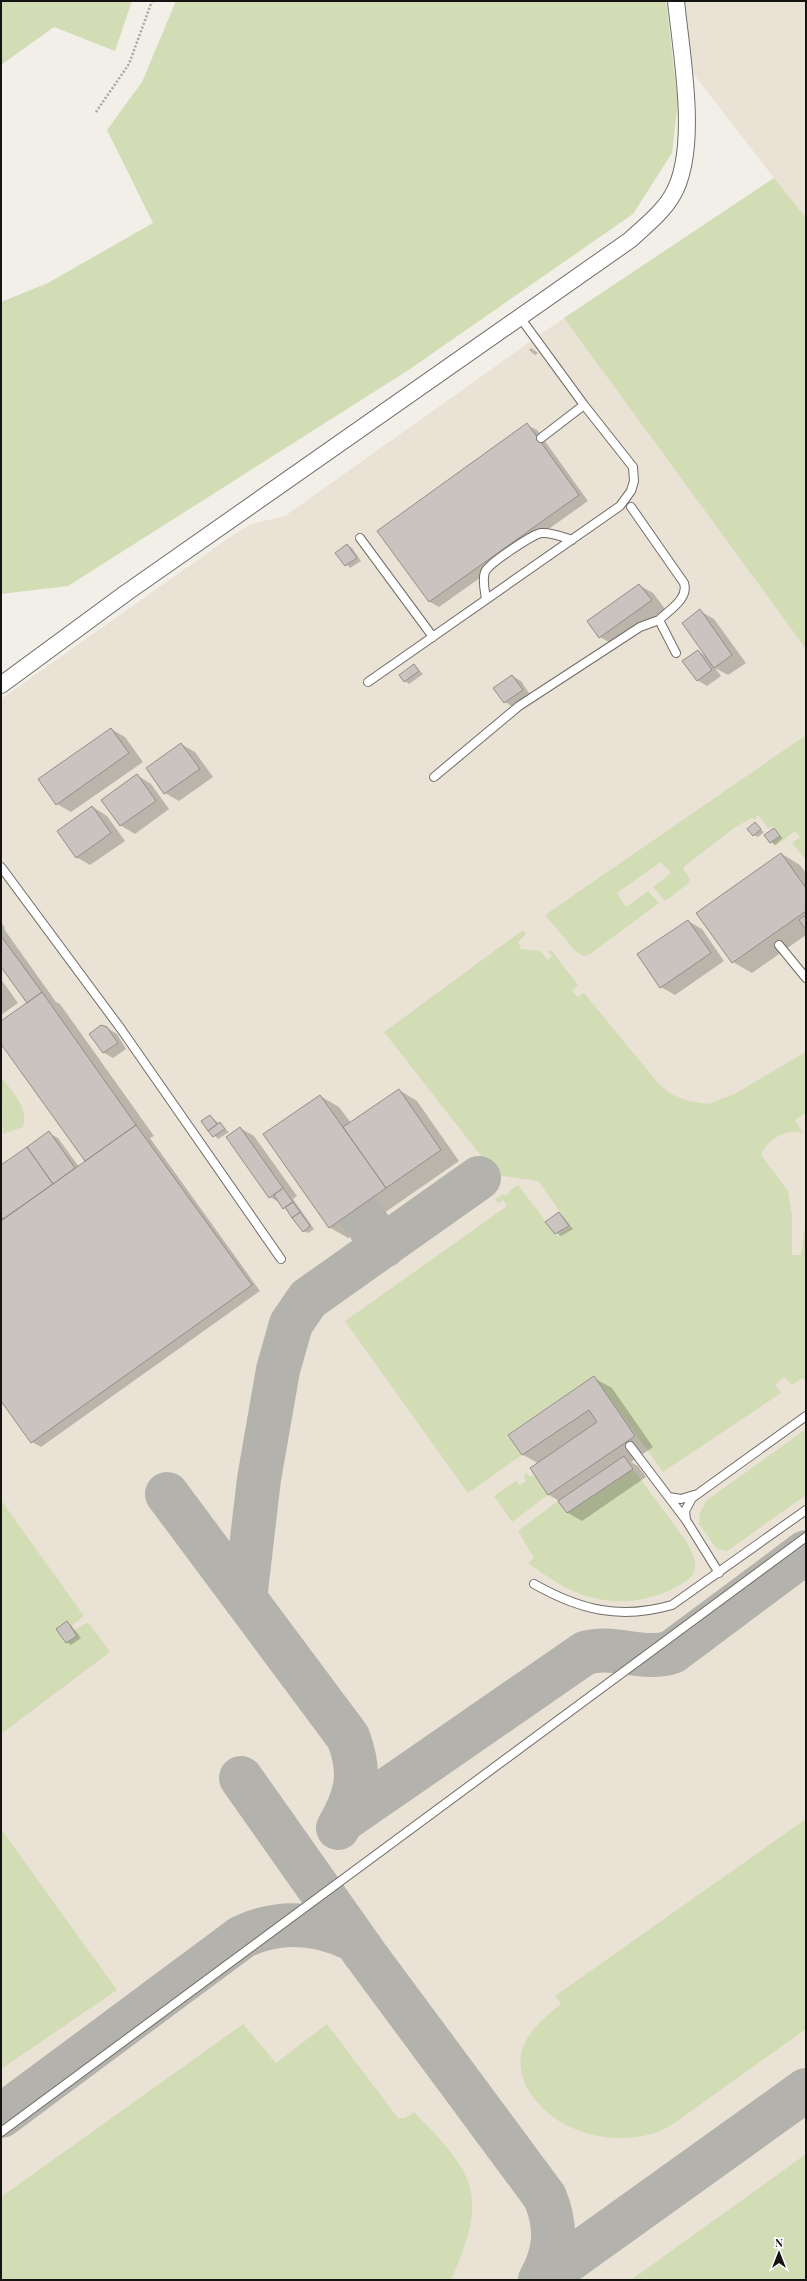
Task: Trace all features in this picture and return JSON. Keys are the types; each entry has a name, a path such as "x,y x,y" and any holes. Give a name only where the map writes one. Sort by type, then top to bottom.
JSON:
{"street":[{"path":"1,684 126,593 519,316 630,240 651,221 672,196 684,163 688,127 676,1"}],"lane":[{"path":"434,777 519,706 640,627 659,620 681,600 685,588 631,507 631,491 634,481 633,467 584,405 519,316"},
{"path":"540,438 584,405"},
{"path":"368,682 620,506 631,491"},
{"path":"620,506 631,507"},
{"path":"486,599 484,580 485,572 494,563 532,536 542,533 572,540"},
{"path":"360,538 433,637"},
{"path":"659,620 676,653"},
{"path":"1,867 121,1028 281,1259"},
{"path":"779,945 806,978"},
{"path":"686,1520 686,1506 697,1493 806,1416"},
{"path":"630,1446 686,1520 719,1573"},
{"path":"669,1497 681,1499 697,1493"},
{"path":"534,1584 558,1598 606,1612 631,1613 652,1611 672,1605 806,1510"},
{"path":"1,2132 806,1537"}],"path":[{"path":"96,112 129,64 152,1"}],"shaded area":[{"path":"680,1 806,1 806,2280 1,2280 1,699 233,535 251,524 285,516 545,331 774,178 688,67"}],"green space":[{"path":"1,1 132,1 115,51 54,27 1,65"},
{"path":"176,1 666,1 678,103 672,153 633,214 407,371 68,586 1,594 1,302 48,283 153,223 107,130 142,82"},
{"path":"774,178 806,218 806,649 564,318"},
{"path":"806,735 806,860 792,843 800,837 795,831 776,846 772,843 781,836 773,826 769,829 759,816 757,816 755,820 752,818 734,828 685,866 683,869 690,879 689,883 665,901 653,887 671,873 661,862 617,893 626,907 648,891 659,903 590,954 584,956 576,952 545,915"},
{"path":"523,930 526,934 518,942 521,949 540,951 548,960 552,956 548,952 551,950 578,985 572,991 578,997 584,993 658,1083 671,1094 688,1101 709,1104 736,1093 806,1052 806,1113 795,1120 803,1133 786,1133 777,1137 769,1143 761,1155 788,1191 792,1216 792,1255 801,1255 806,1217 806,1382 803,1378 792,1385 784,1377 775,1385 781,1393 663,1472 594,1376 508,1434 522,1455 468,1493 345,1321 507,1206 503,1200 498,1203 495,1199 503,1194 505,1196 509,1194 508,1192 518,1185 557,1236 571,1227 538,1181 496,1175 384,1032"},
{"path":"1,1077 18,1100 24,1113 23,1127 3,1134"},
{"path":"806,1429 806,1495 727,1551 717,1549 699,1524 700,1513 706,1501"},
{"path":"633,1469 690,1548 695,1568 694,1572 689,1578 674,1588 655,1596 645,1599 614,1601 593,1598 573,1591 528,1563 534,1558 518,1531 558,1501 567,1513"},
{"path":"527,1473 530,1477 534,1475 548,1495 512,1522 494,1496 516,1481 520,1485 526,1481 523,1476"},
{"path":"1,1500 84,1616 70,1627 67,1621 56,1629 66,1643 77,1636 73,1631 88,1622 110,1652 1,1734"},
{"path":"806,1819 806,2029 676,2122 655,2133 638,2137 603,2137 585,2133 554,2118 530,2093 521,2071 520,2059 523,2047 530,2034 544,2018 561,2004 555,1996"},
{"path":"1,1829 117,1990 1,2069"},
{"path":"243,2024 276,2063 327,2024 398,2118 405,2118 414,2112 451,2153 463,2170 470,2188 472,2206 470,2227 463,2251 451,2280 1,2280 1,2197"},
{"path":"806,2154 806,2280 631,2280"}],"building":[{"path":"527,423 579,495 429,602 377,531"},
{"path":"347,544 357,558 345,566 335,553"},
{"path":"639,584 652,600 599,638 587,621"},
{"path":"700,609 732,655 714,668 682,623"},
{"path":"698,650 712,670 697,681 682,661"},
{"path":"414,664 419,671 404,682 399,675"},
{"path":"512,675 523,690 504,703 493,688"},
{"path":"111,728 129,753 56,805 38,779"},
{"path":"181,743 200,769 164,794 146,768"},
{"path":"137,774 156,801 120,826 101,800"},
{"path":"92,806 111,833 76,858 57,831"},
{"path":"755,822 761,829 753,836 747,829"},
{"path":"774,828 780,836 770,843 764,835"},
{"path":"781,853 806,888 806,911 732,963 696,913"},
{"path":"804,916 806,918 806,930 799,920"},
{"path":"688,920 711,953 660,988 637,954"},
{"path":"1,936 42,992 27,1003 1,967"},
{"path":"42,992 136,1125 85,1161 1,1044 1,1021"},
{"path":"101,1025 107,1027 118,1043 103,1053 89,1034"},
{"path":"399,1089 441,1150 386,1188 343,1127"},
{"path":"320,1095 386,1188 329,1228 263,1134"},
{"path":"210,1115 217,1124 208,1131 201,1121"},
{"path":"220,1122 225,1129 213,1137 208,1131"},
{"path":"136,1125 252,1285 31,1443 1,1401 1,1221"},
{"path":"240,1127 283,1188 269,1198 226,1137"},
{"path":"49,1131 75,1168 53,1184 27,1147"},
{"path":"27,1147 53,1184 3,1219 1,1216 1,1165"},
{"path":"283,1188 293,1202 283,1209 274,1195"},
{"path":"293,1202 300,1212 292,1218 285,1207"},
{"path":"300,1212 310,1226 303,1232 292,1218"},
{"path":"559,1212 569,1226 555,1234 545,1222"},
{"path":"594,1376 635,1436 548,1495 530,1468 597,1422 589,1410 522,1455 508,1435"},
{"path":"624,1456 633,1469 567,1513 558,1501"},
{"path":"67,1621 77,1636 66,1643 56,1629"}],"taxiway":[{"path":"245,1599 259,1479 278,1370 291,1324 308,1299 479,1178"},
{"path":"356,1209 384,1246"},
{"path":"167,1494 348,1737 355,1762 355,1784 350,1805 338,1828"},
{"path":"342,1821 585,1653 606,1650 661,1655 672,1652 806,1552"},
{"path":"241,1778 365,1954 545,2197 552,2219 553,2239 549,2259 540,2280"},
{"path":"1,2116 242,1937 270,1927 299,1925 327,1930 355,1940"},
{"path":"541,2280 806,2090"}]}
